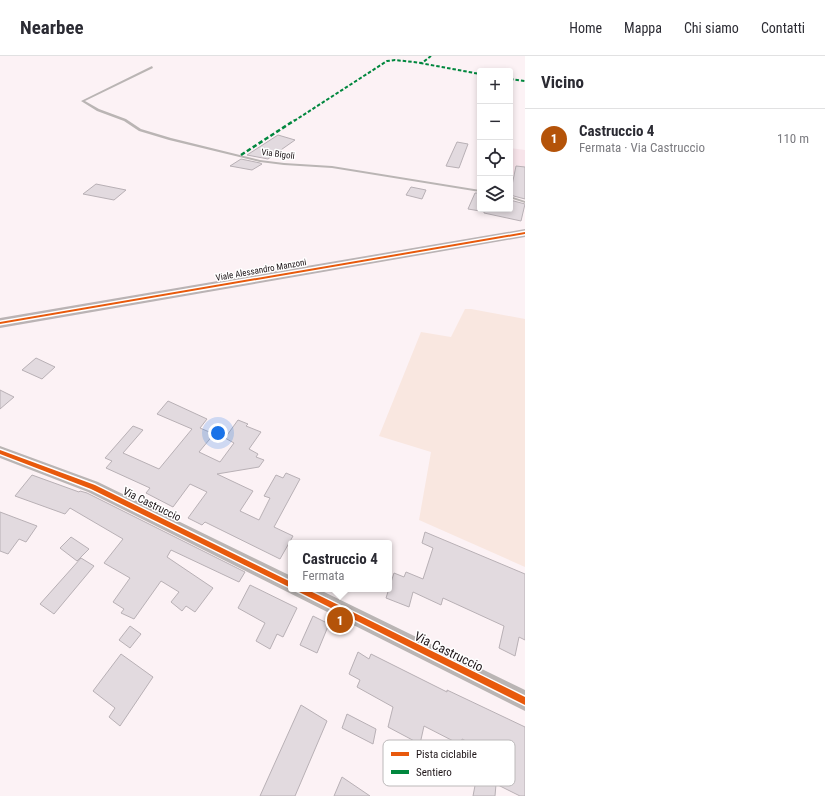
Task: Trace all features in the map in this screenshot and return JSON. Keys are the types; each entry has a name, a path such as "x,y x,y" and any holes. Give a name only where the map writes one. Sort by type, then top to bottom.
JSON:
{"street":[{"name":"Viale Alessandro Manzoni","path":"0,323 525,233"},
{"name":"Via Castruccio","path":"0,452 92,487 288,584"},
{"name":"Via Castruccio","path":"305,592 525,701"}],"lane":[{"name":"Via Bigoli","path":"152,67 83,101 98,110 125,120 140,130 170,139 260,161 332,167 477,191"},
{"path":"513,198 525,202"}],"shaded area":[{"path":"513,148 525,150 525,176 513,174"},
{"path":"465,309 525,319 525,567 419,520 431,452 379,436 421,332 451,337"}],"building":[{"path":"278,135 295,140 268,159 247,155"},
{"path":"457,142 468,144 459,168 446,166"},
{"path":"241,159 262,164 252,170 230,166"},
{"path":"516,166 525,167 525,199 513,196 513,180"},
{"path":"96,184 126,190 114,200 83,194"},
{"path":"411,187 426,190 422,199 406,195"},
{"path":"475,193 477,193 477,210 468,209"},
{"path":"513,201 525,204 521,221 484,213 513,212"},
{"path":"36,358 55,367 42,379 22,370"},
{"path":"0,390 14,397 0,409"},
{"path":"168,401 207,419 200,428 214,434 199,452 220,462 234,443 225,438 238,420 248,424 246,426 261,432 249,449 258,454 256,457 264,460 259,467 217,474 253,491 240,511 259,520 270,498 264,496 276,475 283,478 286,473 300,479 274,527 293,536 291,540 288,540 288,545 280,559 205,522 202,525 188,518 207,492 190,484 173,507 146,493 150,488 106,468 112,461 105,458 133,426 143,430 123,453 159,469 192,429 157,414"},
{"path":"32,475 79,492 87,493 245,572 239,582 171,550 167,557 213,588 195,612 186,606 182,611 171,602 179,592 161,581 134,619 121,613 124,609 113,602 130,578 104,563 123,539 70,508 65,514 15,496"},
{"path":"0,512 37,526 26,542 19,539 8,554 0,551"},
{"path":"425,532 525,574 525,640 519,637 515,656 499,648 504,626 443,598 441,605 413,592 409,607 386,598 388,592 392,592 392,579 394,573 404,577 406,572 423,579 433,548 422,543"},
{"path":"71,537 89,549 77,561 60,548"},
{"path":"81,558 94,566 54,614 40,604"},
{"path":"250,585 297,608 283,637 277,634 270,649 256,641 265,623 238,608"},
{"path":"313,616 329,624 317,653 300,645"},
{"path":"130,626 141,634 130,648 119,640"},
{"path":"358,652 369,659 371,654 447,692 447,690 525,727 525,796 520,796 500,786 515,786 515,740 451,740 424,726 421,740 412,740 388,727 393,707 357,687 360,680 349,674"},
{"path":"121,654 153,677 120,726 109,717 115,708 93,691"},
{"path":"301,705 327,721 295,796 260,796"},
{"path":"347,714 376,729 373,744 342,728"},
{"path":"342,777 370,796 334,796"},
{"path":"475,786 496,786 495,796 473,796"}],"marked path":[{"path":"241,155 387,61 395,60 422,63 431,56"},
{"path":"420,63 477,73"},
{"path":"513,79 525,81"}],"cycle path":[{"path":"0,323 525,233"},
{"path":"0,452 93,487 288,584"},
{"path":"305,592 525,701"}],"place":[{"name":"Castruccio 4","path":"340,620"}]}
